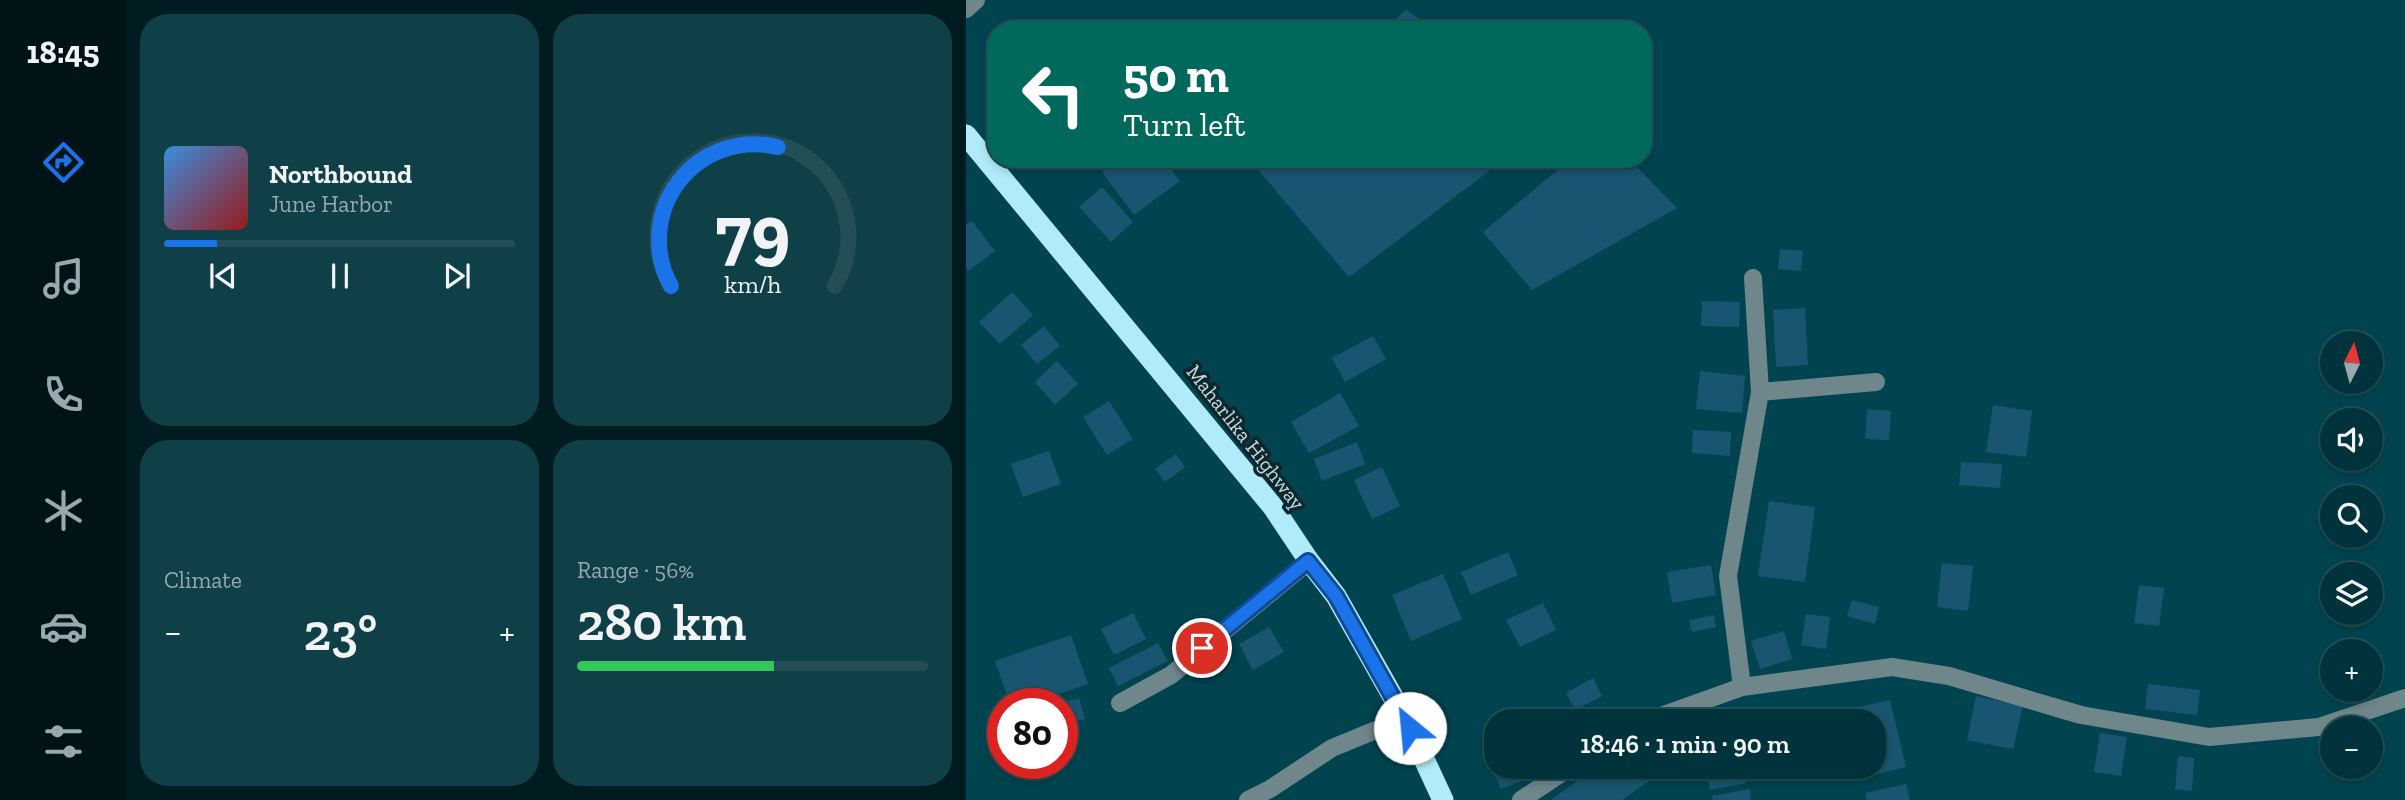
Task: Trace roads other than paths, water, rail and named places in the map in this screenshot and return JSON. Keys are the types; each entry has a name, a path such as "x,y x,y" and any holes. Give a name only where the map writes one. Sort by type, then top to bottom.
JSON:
{"highway":[{"name":"Maharlika Highway","path":"966,135 987,160"},
{"name":"Maharlika Highway","path":"993,168 1273,507 1308,561 1336,596 1405,718 1443,800"}],"street":[{"path":"966,9 976,0"},
{"path":"1742,687 1728,576 1759,392 1753,278"},
{"path":"1759,392 1876,382"},
{"path":"1120,703 1171,675 1308,561"},
{"path":"1681,709 1742,687 1892,667 1949,676 2081,715 2209,737 2319,727 2405,698"},
{"path":"1248,800 1270,789 1332,748 1405,718"},
{"path":"1521,800 1552,779"}]}
